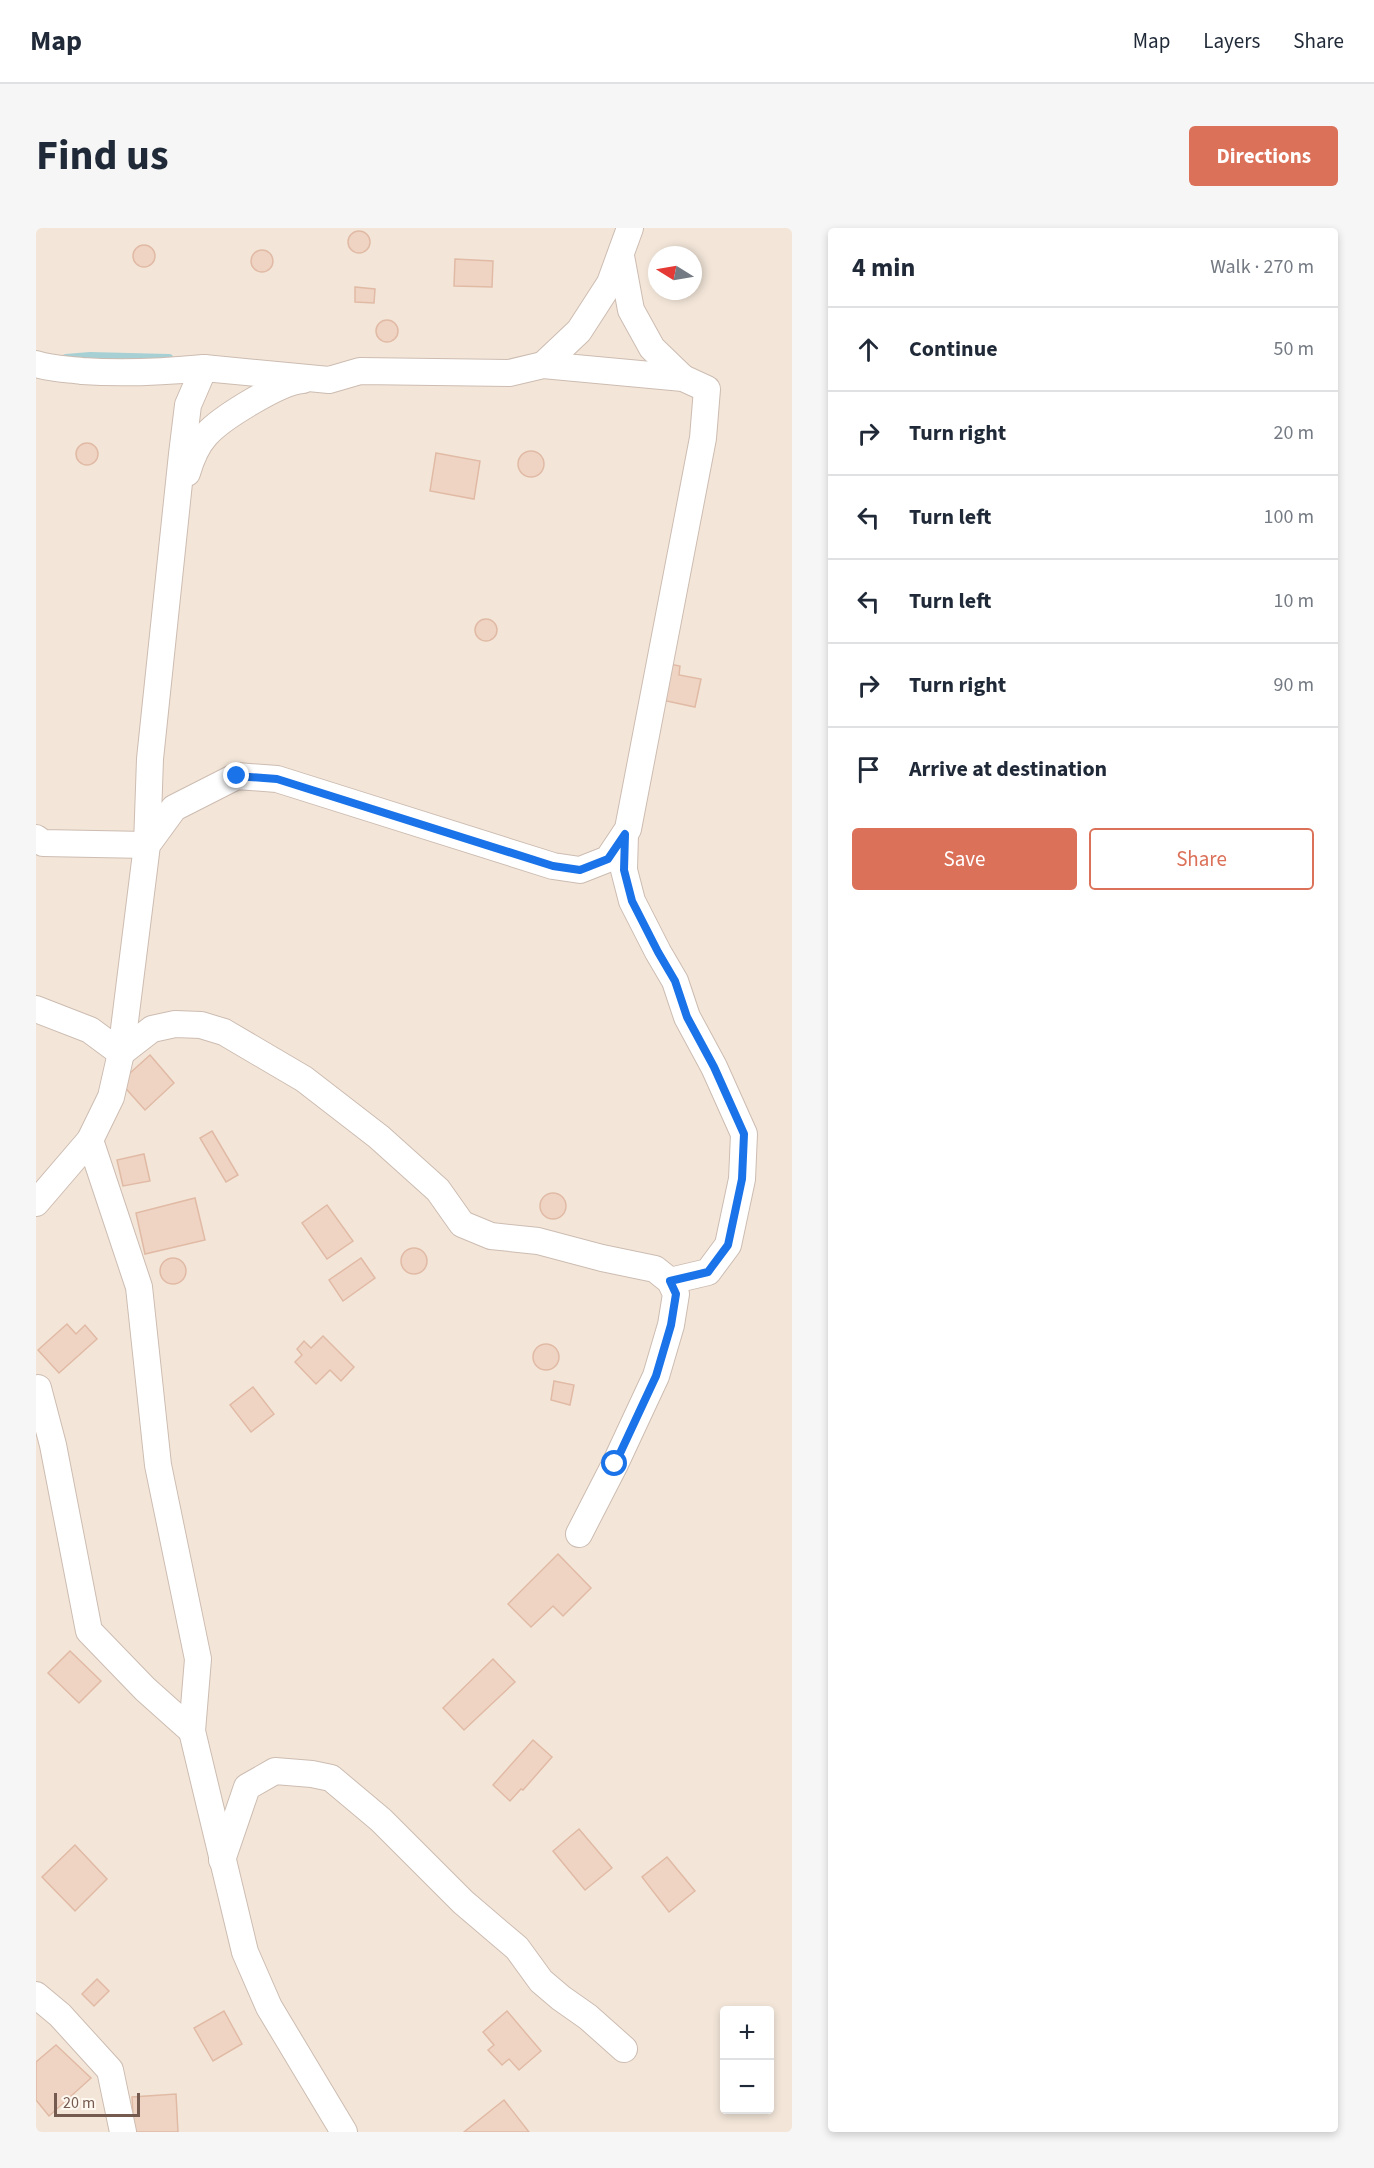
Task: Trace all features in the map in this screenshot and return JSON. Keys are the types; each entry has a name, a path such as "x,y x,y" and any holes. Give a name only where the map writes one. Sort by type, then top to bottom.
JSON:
{"street":[{"path":"543,365 579,331 610,283 630,228"},
{"path":"147,845 174,808 237,776 277,779 553,866 580,870 608,859 628,829 703,438 707,389 683,378 651,348 631,310 621,254"},
{"path":"36,364 48,368 124,373 156,373 204,368 329,380"},
{"path":"178,495 197,447 207,433 243,407 295,380 329,380 360,371 509,373 543,365 683,378"},
{"path":"36,1203 90,1140 111,1097 121,1053 147,845 150,759 188,405 204,368"},
{"path":"625,834 624,870 632,901 675,981 687,1017 714,1067 744,1134 742,1179 728,1245 708,1272 670,1281"},
{"path":"36,838 43,843 147,845"},
{"path":"36,1009 90,1030 121,1053"},
{"path":"121,1053 152,1029 175,1024 201,1025 224,1032 304,1079 379,1137 438,1190 462,1224 491,1236 538,1241 655,1269 670,1281 676,1294 671,1325 656,1376 579,1534"},
{"path":"90,1140 139,1287 158,1465 198,1659 192,1731 245,1952 270,2007 344,2132"},
{"path":"38,1388 53,1444 89,1631 145,1689 192,1731"},
{"path":"222,1860 247,1787 274,1771 331,1778 381,1820 463,1902 517,1948 541,1982 588,2017 624,2049"},
{"path":"36,1995 60,2015 110,2070 123,2132"}],"shaded area":[{"path":"36,228 792,228 792,2132 36,2132"}],"building":[{"path":"359,231 367,234 370,242 367,250 359,253 351,250 348,242 351,234"},
{"path":"144,245 152,248 155,256 152,264 144,267 136,264 133,256 136,248"},
{"path":"262,250 270,253 273,261 270,269 262,272 254,269 251,261 254,253"},
{"path":"455,259 493,261 492,287 454,286"},
{"path":"355,287 375,289 374,303 355,302"},
{"path":"387,320 395,323 398,331 395,339 387,342 379,339 376,331 379,323"},
{"path":"87,443 95,446 98,454 95,462 87,465 79,462 76,454 79,446"},
{"path":"531,451 540,455 544,464 540,473 531,477 522,473 518,464 522,455"},
{"path":"436,453 480,461 474,499 430,491"},
{"path":"486,619 494,622 497,630 494,638 486,641 478,638 475,630 478,622"},
{"path":"664,663 680,666 679,675 701,679 695,707 657,699"},
{"path":"150,1055 174,1083 145,1110 120,1082"},
{"path":"212,1131 238,1175 226,1182 200,1138"},
{"path":"144,1154 150,1181 123,1186 117,1160"},
{"path":"553,1193 562,1197 566,1206 562,1215 553,1219 544,1215 540,1206 544,1197"},
{"path":"195,1198 205,1240 145,1254 136,1213"},
{"path":"327,1205 353,1241 327,1259 302,1223"},
{"path":"414,1248 423,1252 427,1261 423,1270 414,1274 405,1270 401,1261 405,1252"},
{"path":"173,1258 182,1262 186,1271 182,1280 173,1284 164,1280 160,1271 164,1262"},
{"path":"361,1258 375,1278 343,1301 329,1280"},
{"path":"67,1324 76,1334 85,1325 97,1339 59,1373 38,1350"},
{"path":"323,1336 354,1367 341,1381 330,1370 316,1384 295,1362 302,1355 297,1349 304,1341 311,1348"},
{"path":"546,1344 555,1348 559,1357 555,1366 546,1370 537,1366 533,1357 537,1348"},
{"path":"554,1381 574,1385 570,1405 551,1400"},
{"path":"253,1387 274,1414 251,1432 230,1405"},
{"path":"558,1554 591,1588 563,1616 553,1606 531,1627 508,1604"},
{"path":"70,1651 101,1681 79,1703 48,1673"},
{"path":"493,1659 515,1682 464,1730 443,1708"},
{"path":"533,1740 552,1757 523,1790 521,1789 510,1801 493,1785"},
{"path":"579,1829 612,1868 585,1890 553,1851"},
{"path":"75,1845 107,1879 75,1911 42,1877"},
{"path":"667,1857 695,1891 669,1912 642,1877"},
{"path":"97,1979 109,1991 94,2006 82,1994"},
{"path":"224,2011 242,2044 213,2061 194,2028"},
{"path":"507,2011 541,2051 519,2070 509,2059 502,2065 488,2050 494,2045 483,2032"},
{"path":"56,2045 91,2078 49,2116 36,2100 36,2062"},
{"path":"176,2094 178,2132 134,2132 132,2097"},
{"path":"504,2100 529,2132 464,2132"}],"waterway":[{"path":"66,358 90,356 169,358"}],"route":[{"path":"237,776 277,779 553,866 580,870 608,859 625,834 624,870 632,901 675,981 687,1017 714,1067 744,1134 742,1179 728,1245 708,1272 670,1281 676,1294 671,1325 656,1376 615,1464"}]}
